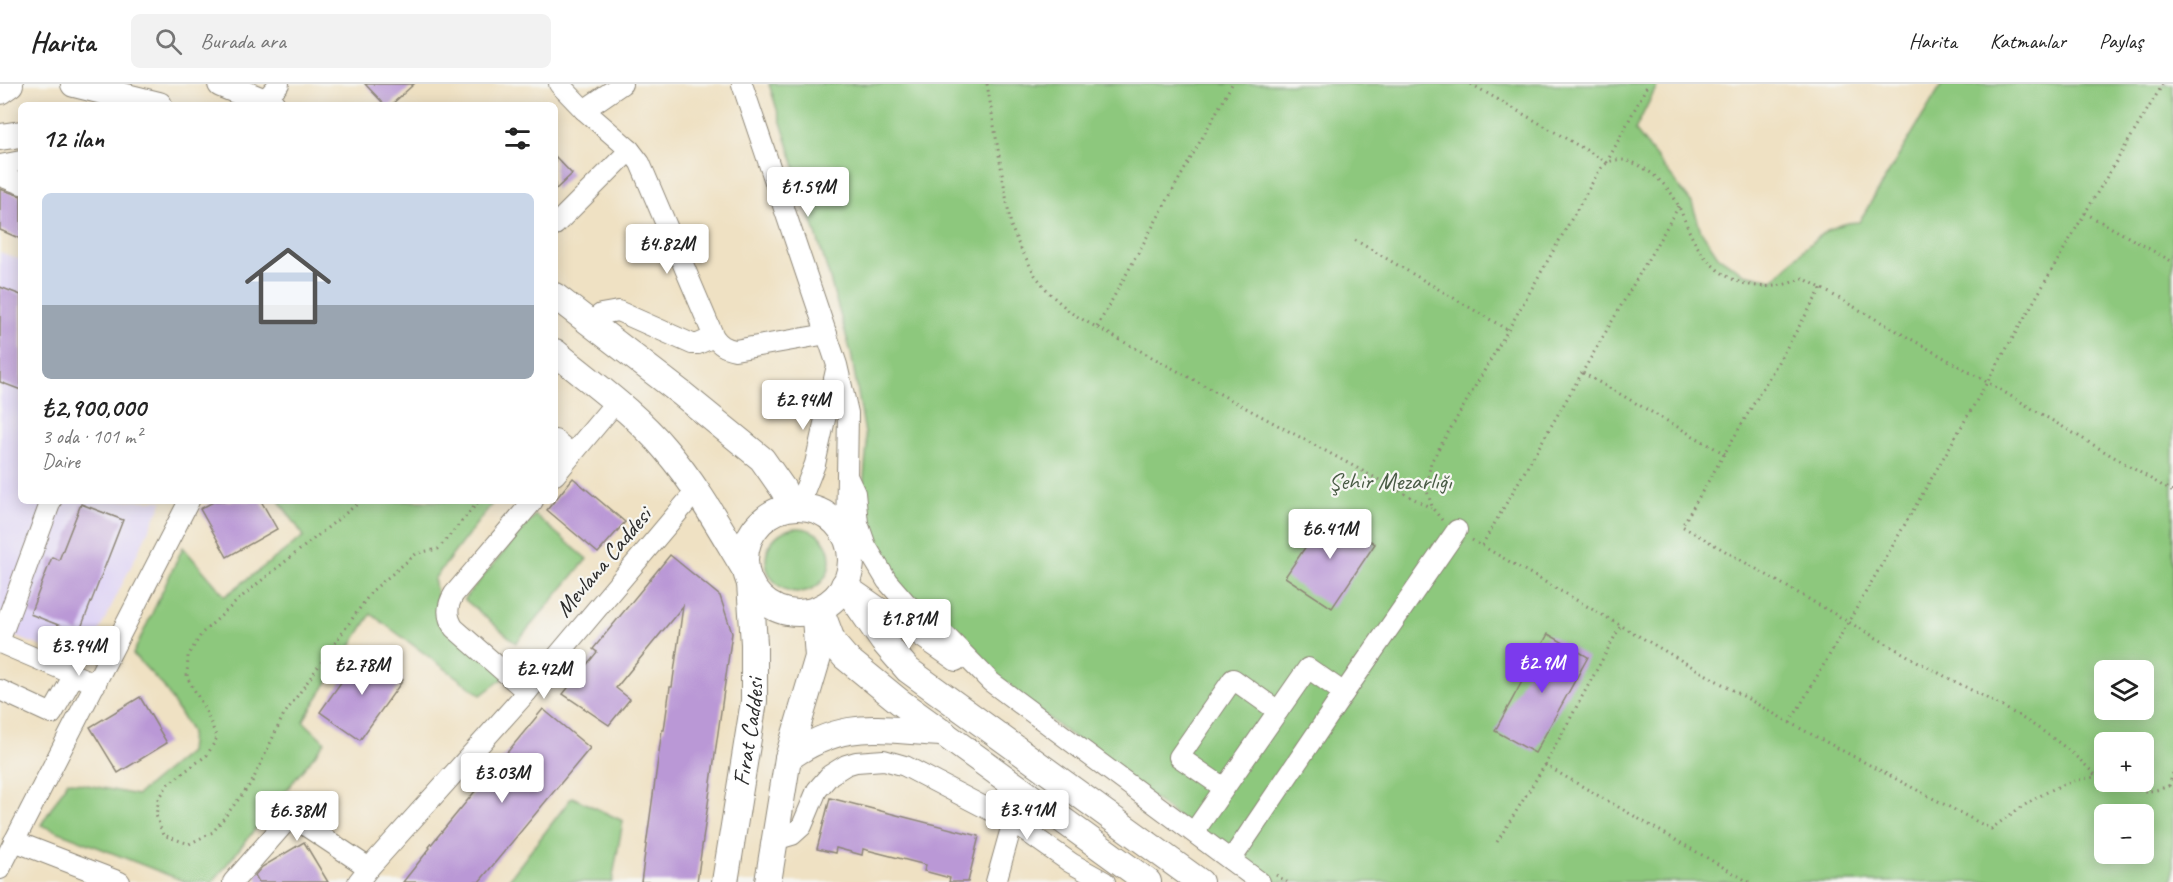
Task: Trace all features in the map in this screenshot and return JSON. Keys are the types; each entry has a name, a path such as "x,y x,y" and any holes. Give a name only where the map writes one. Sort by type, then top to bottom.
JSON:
{"main road":[{"path":"0,91 10,84"},
{"path":"74,84 140,102"},
{"path":"229,86 272,97"},
{"path":"0,137 18,134"},
{"path":"558,298 762,459 795,507"},
{"path":"558,354 616,402 664,448 696,491 760,597 773,607 797,613 817,609 837,596 845,584 850,558 846,539 840,528 827,516 810,508 795,507 772,513 761,521 753,532 746,551 748,577"},
{"name":"Fırat Caddesi","path":"725,882 754,701 754,644 748,577"},
{"path":"845,584 888,648 908,670 1200,882"},
{"path":"817,609 838,650 900,702 1148,882"},
{"name":"Fırat Caddesi","path":"768,882 788,758 818,657 817,609"},
{"path":"788,758 829,736 860,729 877,728 944,733"}],"street":[{"path":"560,84 584,110 630,150 640,163 714,337 726,348 735,351 827,334"},
{"path":"584,110 622,84"},
{"path":"742,84 837,364 848,413 846,539"},
{"path":"558,222 630,150"},
{"path":"0,165 18,161"},
{"path":"0,176 18,182"},
{"path":"590,323 601,314 618,311 692,344 698,344 714,337"},
{"path":"795,507 815,464 837,364"},
{"path":"558,471 616,402"},
{"path":"558,442 572,454"},
{"path":"848,477 855,494 862,537 878,568 907,604 946,636 991,682 1260,882"},
{"name":"Mevlana Caddesi","path":"363,875 527,692 696,491"},
{"path":"50,504 0,641 96,684"},
{"path":"0,869 187,504"},
{"path":"527,692 454,628 448,613 448,606 454,594 530,504"},
{"path":"1231,860 1456,530"},
{"path":"845,584 901,620 982,679 991,682"},
{"path":"1194,832 1308,668 1344,693"},
{"path":"0,690 52,714 74,675"},
{"path":"1224,789 1179,757 1185,747 1233,680 1278,711"},
{"path":"775,840 792,835 802,826 817,790 830,775 846,765 875,760 893,762 1013,822 1071,863 1105,882"},
{"path":"996,882 1022,789"},
{"path":"233,882 291,816 363,875"},
{"path":"14,841 120,882"}],"path":[{"path":"987,84 1011,226 1035,275 1051,295 1073,314 1433,509 1447,525 1790,723 1991,829 2011,814 2047,793 2075,781 2094,778"},
{"path":"1097,327 1232,84"},
{"path":"1471,84 1607,162 1618,159 1640,166 1662,182 1679,206 1696,245 1705,257 1725,275 1736,281 1759,287 1782,286 1803,278 1987,382 2173,492"},
{"path":"1433,509 1426,488 1431,462 1599,171 1607,162 1648,84"},
{"path":"1790,723 2085,213 2163,84"},
{"path":"1482,545 1679,206"},
{"path":"2085,213 2173,262"},
{"path":"1355,240 1508,330"},
{"path":"1821,289 1682,526 1848,622 2039,727 2070,750 2094,774"},
{"path":"1583,373 1725,454"},
{"path":"357,504 246,593 202,633 188,656 187,677 205,709 217,738 207,755 168,784 159,799 156,815 163,835 189,844 213,832 252,782 283,716 372,591 417,553 438,549 476,504"},
{"path":"1497,842 1545,765 1621,625"},
{"path":"1545,765 1749,882"},
{"path":"2154,792 2171,785 2173,773"}],"shaded area":[{"path":"0,252 18,259 18,504 162,504 84,662 0,631"}],"green space":[{"name":"Şehir Mezarlığı","path":"769,84 1658,84 1635,130 1692,203 1701,231 1718,256 1744,274 1773,280 1822,234 1833,228 1859,222 1942,84 2173,84 2173,882 1263,882 914,616 867,530 863,488 867,445 851,353"},
{"path":"281,504 492,504 434,579 441,614 509,674 481,695 371,614 303,721 325,742 213,882 186,882 41,825 68,781 137,795 189,752 191,732 164,687 133,654 183,547 225,596 304,536"},
{"path":"535,515 587,559 516,643 464,599"},
{"path":"798,528 816,534 824,542 830,560 824,578 816,586 798,592 780,586 772,578 766,560 772,542 780,534"},
{"path":"572,797 623,821 612,882 507,882"}],"building":[{"path":"365,84 414,84 394,102 382,102"},
{"path":"558,159 572,174 558,187"},
{"path":"0,189 18,195 18,238 0,230"},
{"path":"0,287 18,294 18,389 0,382"},
{"path":"573,478 625,522 598,553 547,510 552,504 558,504 558,496"},
{"path":"81,504 123,520 79,633 30,614 52,557 59,560"},
{"path":"209,504 263,504 277,529 227,557 200,509"},
{"path":"1329,512 1375,544 1332,608 1285,577"},
{"path":"670,555 720,596 732,633 697,882 641,882 662,730 664,730 670,687 672,687 683,606 616,688 630,699 609,725 563,694 597,652 593,649"},
{"path":"1548,634 1588,657 1535,753 1495,731"},
{"path":"363,651 403,680 360,740 320,712"},
{"path":"140,697 167,743 118,773 90,727"},
{"path":"543,709 590,748 479,882 403,882 429,847"},
{"path":"830,798 979,836 968,882 949,882 950,878 924,871 926,865 863,849 862,855 836,848 835,853 817,849"},
{"path":"304,842 328,882 259,882 255,875 262,867"}]}
